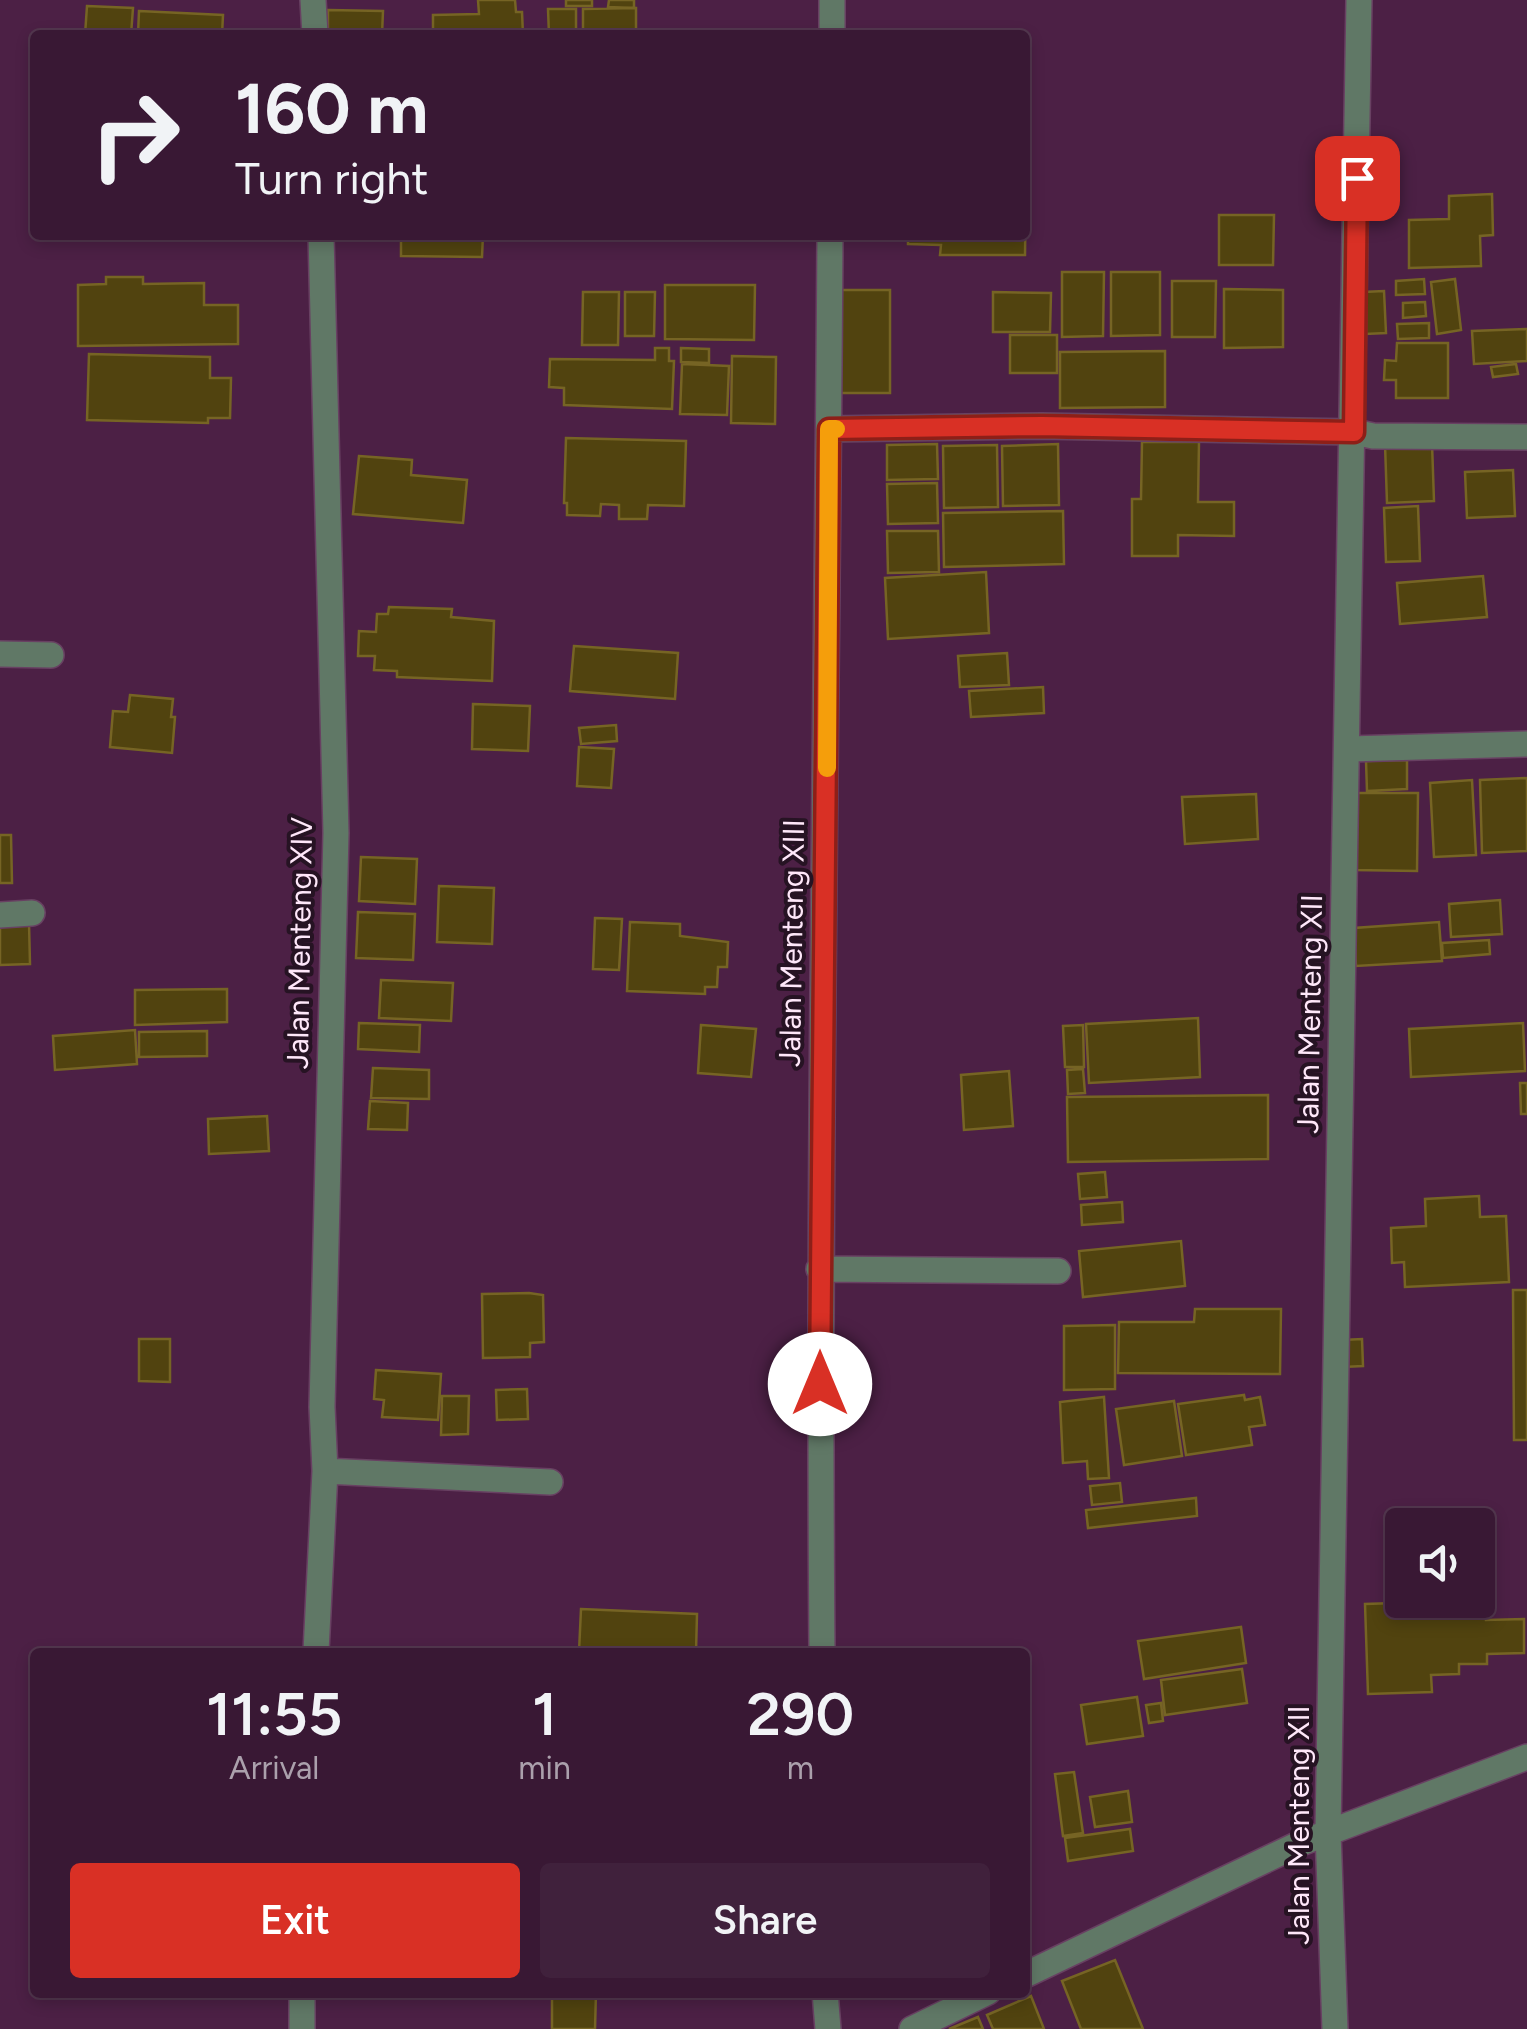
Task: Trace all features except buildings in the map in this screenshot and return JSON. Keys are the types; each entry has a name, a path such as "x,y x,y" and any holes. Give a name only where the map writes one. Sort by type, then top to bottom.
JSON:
{"street":[{"path":"314,0 314,30"},
{"path":"832,0 832,30"},
{"name":"Jalan Menteng XII","path":"1335,2029 1328,1832 1359,0"},
{"name":"Jalan Menteng XIV","path":"316,1648 325,1470 322,1407 336,833 321,240"},
{"name":"Jalan Menteng XIII","path":"822,1648 819,1269 829,656 830,240"},
{"path":"829,429 1042,426 1354,432 1373,436 1527,436"},
{"path":"0,654 52,655"},
{"path":"1348,749 1527,744"},
{"path":"0,914 32,913"},
{"path":"819,1269 1058,1271"},
{"path":"325,1470 550,1482"},
{"path":"1030,1973 1254,1864 1527,1757"},
{"path":"302,1998 302,2029"},
{"path":"825,1998 828,2029"},
{"path":"912,2029 976,1998"}],"slow traffic":[{"path":"827,768 829,429 836,429"}],"route":[{"path":"820,1384 829,429 1042,426 1354,432 1357,178"}]}
